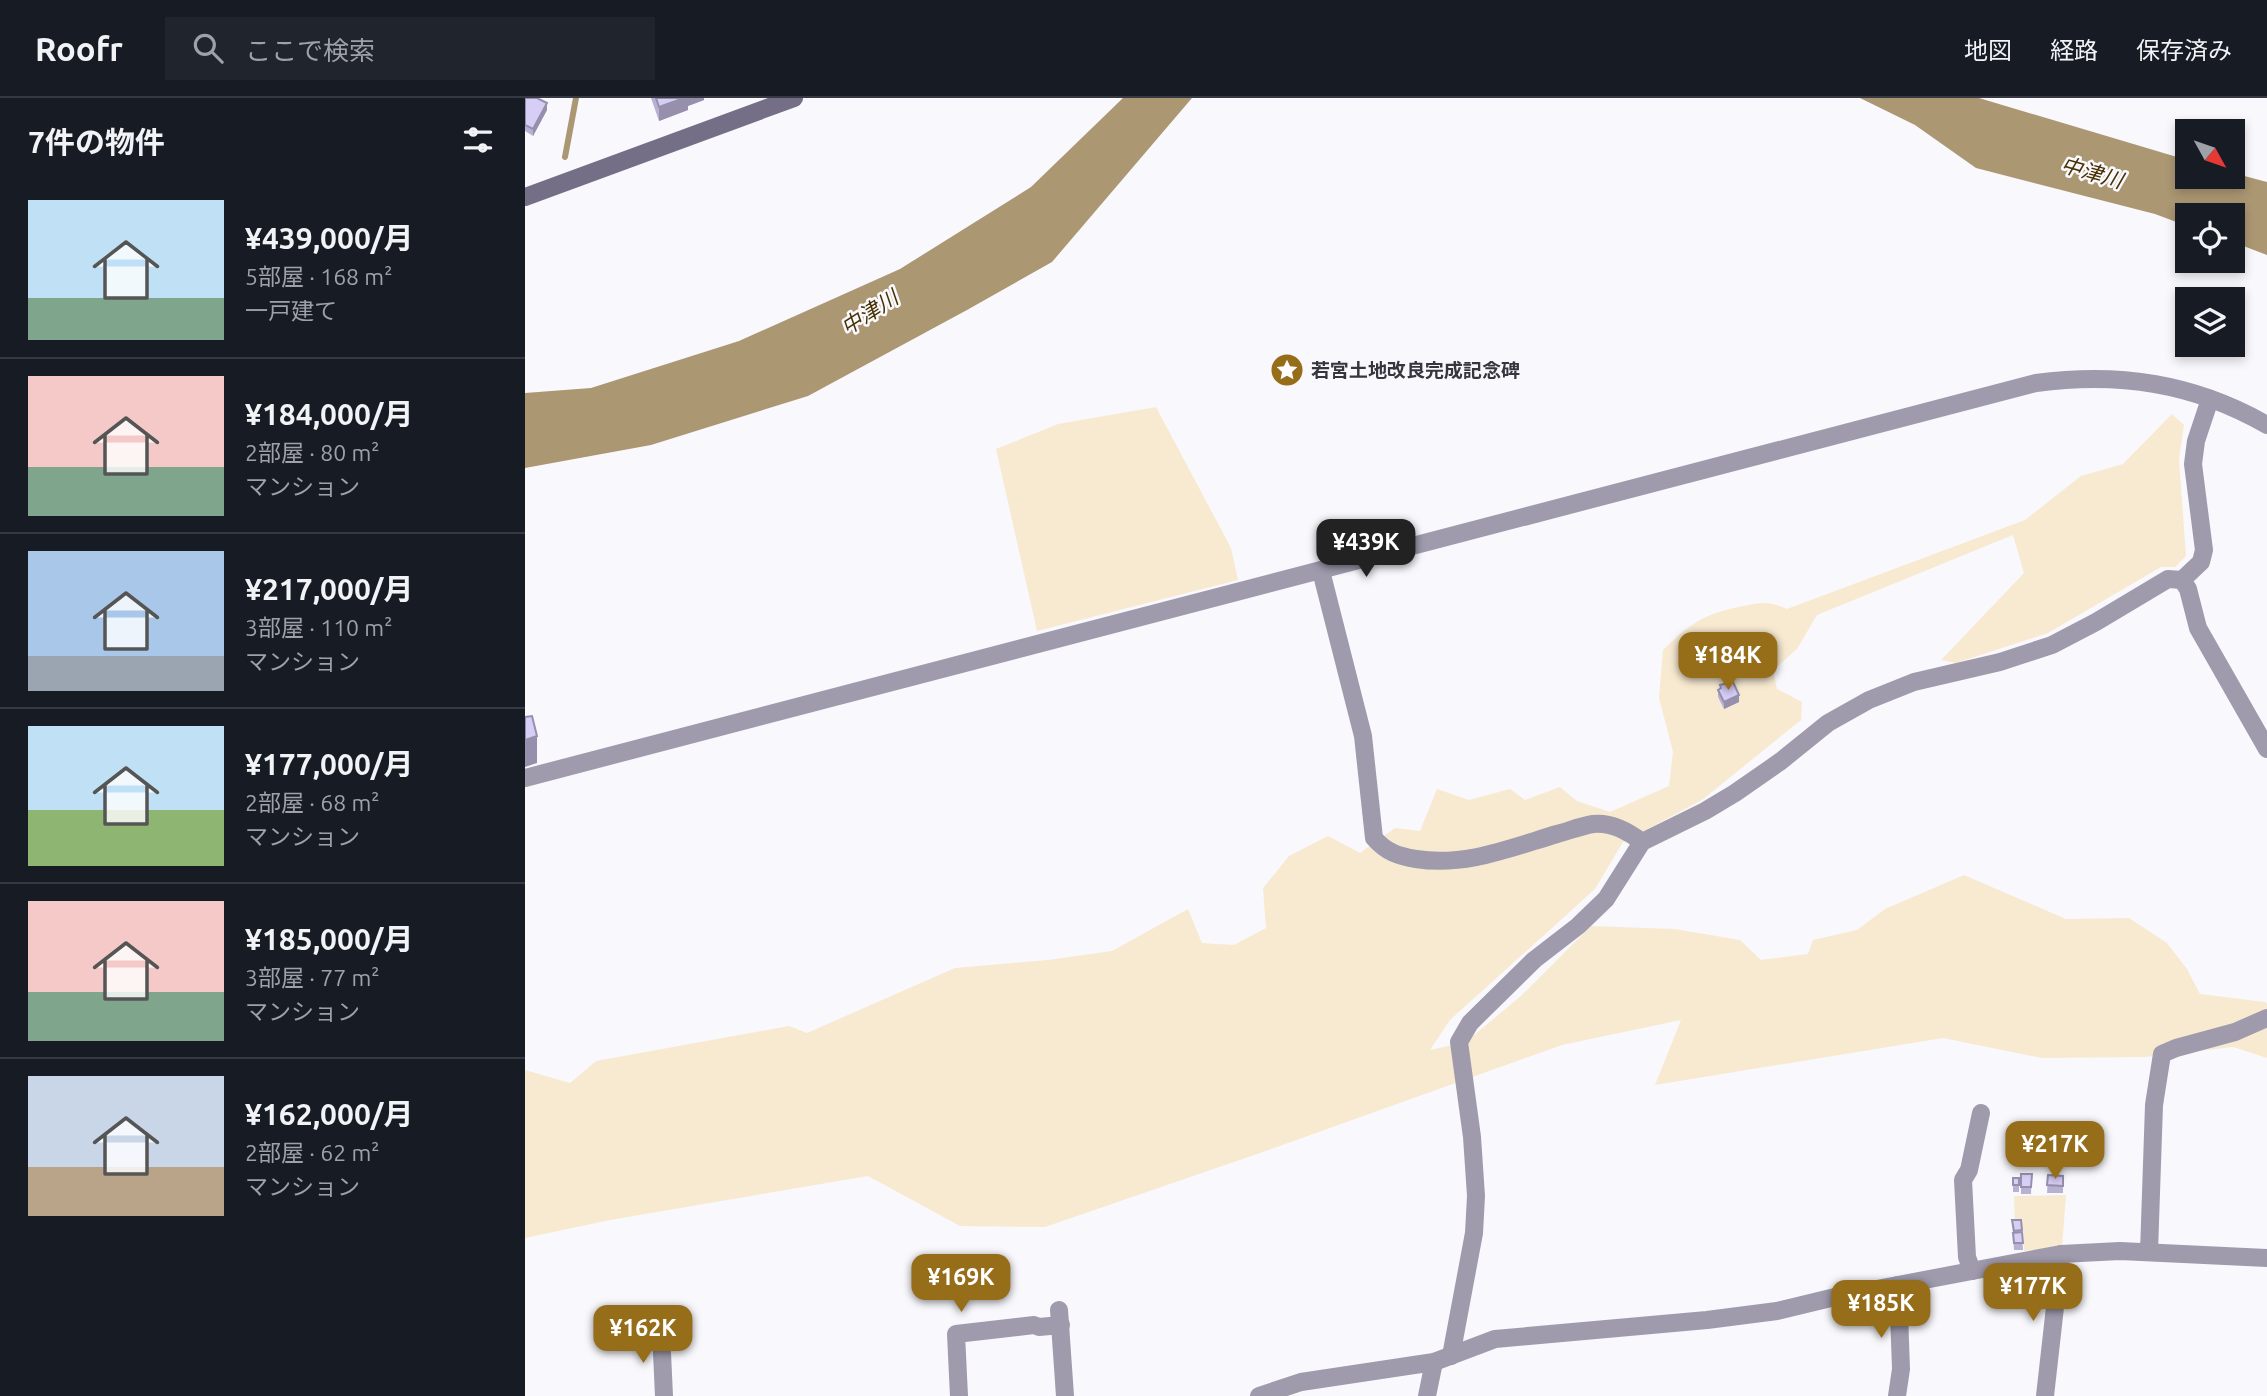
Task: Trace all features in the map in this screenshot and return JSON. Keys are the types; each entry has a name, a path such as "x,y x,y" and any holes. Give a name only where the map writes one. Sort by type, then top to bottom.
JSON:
{"street":[{"path":"525,197 795,98"},
{"path":"525,778 2036,383 2078,377 2142,381 2239,409 2267,425"},
{"path":"1427,1396 1443,1359 1474,1233 1476,1196 1472,1137 1459,1042 1475,1017 1534,960 1578,926 1606,899 1643,842 1735,793 1828,723 1869,700 1914,682 2000,662 2052,645 2168,579 2182,580 2201,562 2204,550 2193,464 2196,441 2210,399"},
{"path":"1321,571 1363,736 1374,838 1381,846 1391,854 1407,858 1452,862 1475,859 1595,824 1626,830 1643,842"},
{"path":"2182,580 2188,589 2198,628 2267,749"},
{"path":"2149,1252 2154,1105 2162,1054 2235,1032 2267,1018"},
{"path":"1972,1271 1967,1257 1962,1180 1969,1170 1981,1113"},
{"path":"1259,1396 1301,1382 1443,1359 1495,1339 1766,1313 2060,1254 2120,1251 2267,1258"},
{"path":"2045,1396 2060,1254"},
{"path":"1896,1396 1901,1369 1898,1285"},
{"path":"959,1396 956,1334 1034,1325 1060,1317 1065,1396"},
{"path":"660,1331 664,1396"}],"shaded area":[{"path":"1156,407 1231,548 1238,580 1037,631 996,449 1058,424"},
{"path":"2172,414 2184,425 2179,459 2186,556 2175,567 2161,567 2048,633 1956,663 1941,660 2024,573 2013,535 1817,615 1797,649 1773,670 1777,689 1802,702 1801,720 1702,800 1623,842 1595,889 1450,1020 1430,1050 1466,1042 1522,995 1591,926 1675,929 1740,940 1761,960 1808,954 1813,940 1857,930 1885,909 1964,875 2066,919 2129,918 2167,943 2187,969 2200,994 2267,1004 2267,1058 2233,1047 2145,1057 2042,1058 1943,1038 1655,1085 1681,1020 1562,1045 1045,1227 960,1226 868,1176 610,1220 525,1238 525,1070 570,1083 596,1061 789,1026 807,1033 955,968 1112,951 1188,909 1202,943 1234,945 1266,928 1263,888 1289,856 1328,836 1360,853 1395,828 1420,831 1437,789 1469,800 1510,789 1525,800 1560,787 1577,801 1610,812 1669,786 1673,752 1659,698 1663,650 1689,627 1716,613 1753,604 1769,603 1787,609 2025,520 2081,476 2123,464"},
{"path":"2066,1195 2062,1247 2024,1251 2023,1226 2015,1226 2014,1196"}],"water":[{"name":"中津川","path":"1123,98 1192,98 1052,262 808,396 651,445 525,468 525,393 591,388 739,341 900,269 1031,187"},
{"name":"中津川","path":"1860,98 1979,98 2175,156 2175,189 2245,189 2245,176 2267,182 2267,255 2245,247 2245,203 2175,203 2175,222 1976,168 1915,125"}],"building":[{"path":"525,98 537,98 547,103 533,129 525,125"},
{"path":"656,98 684,98 659,107"},
{"path":"1733,682 1739,695 1724,702 1718,690 1720,685"},
{"path":"532,716 537,736 525,740 525,717"},
{"path":"2021,1174 2032,1174 2031,1187 2021,1187"},
{"path":"2048,1175 2063,1176 2063,1186 2047,1185"},
{"path":"2013,1178 2019,1178 2019,1185 2013,1185"},
{"path":"2012,1220 2021,1220 2022,1230 2014,1231"},
{"path":"2022,1232 2023,1243 2014,1243 2013,1233"}],"waterway":[{"path":"565,157 576,98"}],"place":[{"name":"若宮土地改良完成記念碑","path":"1287,370"}]}
